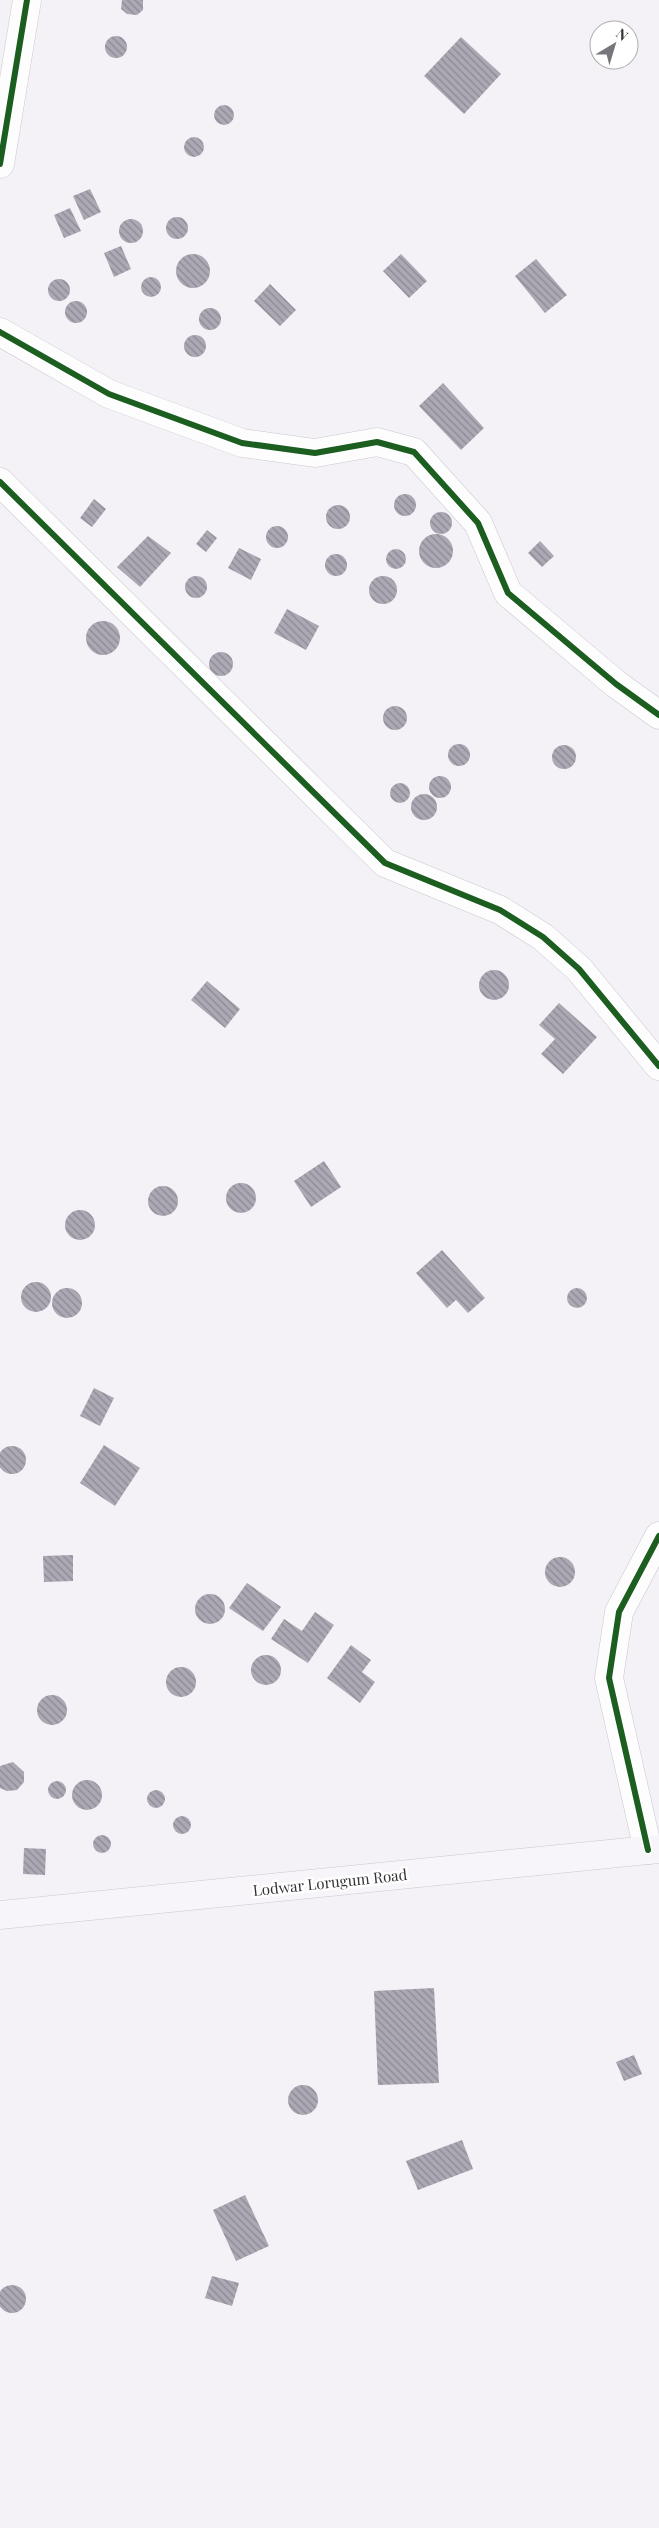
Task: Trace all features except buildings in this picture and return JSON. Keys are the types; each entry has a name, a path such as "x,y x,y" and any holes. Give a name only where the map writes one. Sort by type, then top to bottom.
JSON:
{"main road":[{"name":"Lodwar Lorugum Road","path":"0,1915 653,1850"}],"street":[{"path":"0,164 27,0"},
{"path":"0,332 109,394 242,443 315,453 377,442 414,452 478,523 508,592 616,684 659,715"},
{"path":"0,482 385,863 500,910 543,937 579,969 659,1066"},
{"path":"653,1850 609,1678 619,1612 659,1536"}],"cycle path":[{"path":"0,164 27,0"},
{"path":"0,332 109,394 242,443 315,453 377,442 414,452 478,523 508,593 616,684 659,715"},
{"path":"0,482 385,863 500,910 543,937 579,969 659,1066"},
{"path":"648,1850 609,1678 619,1612 659,1536"}]}
